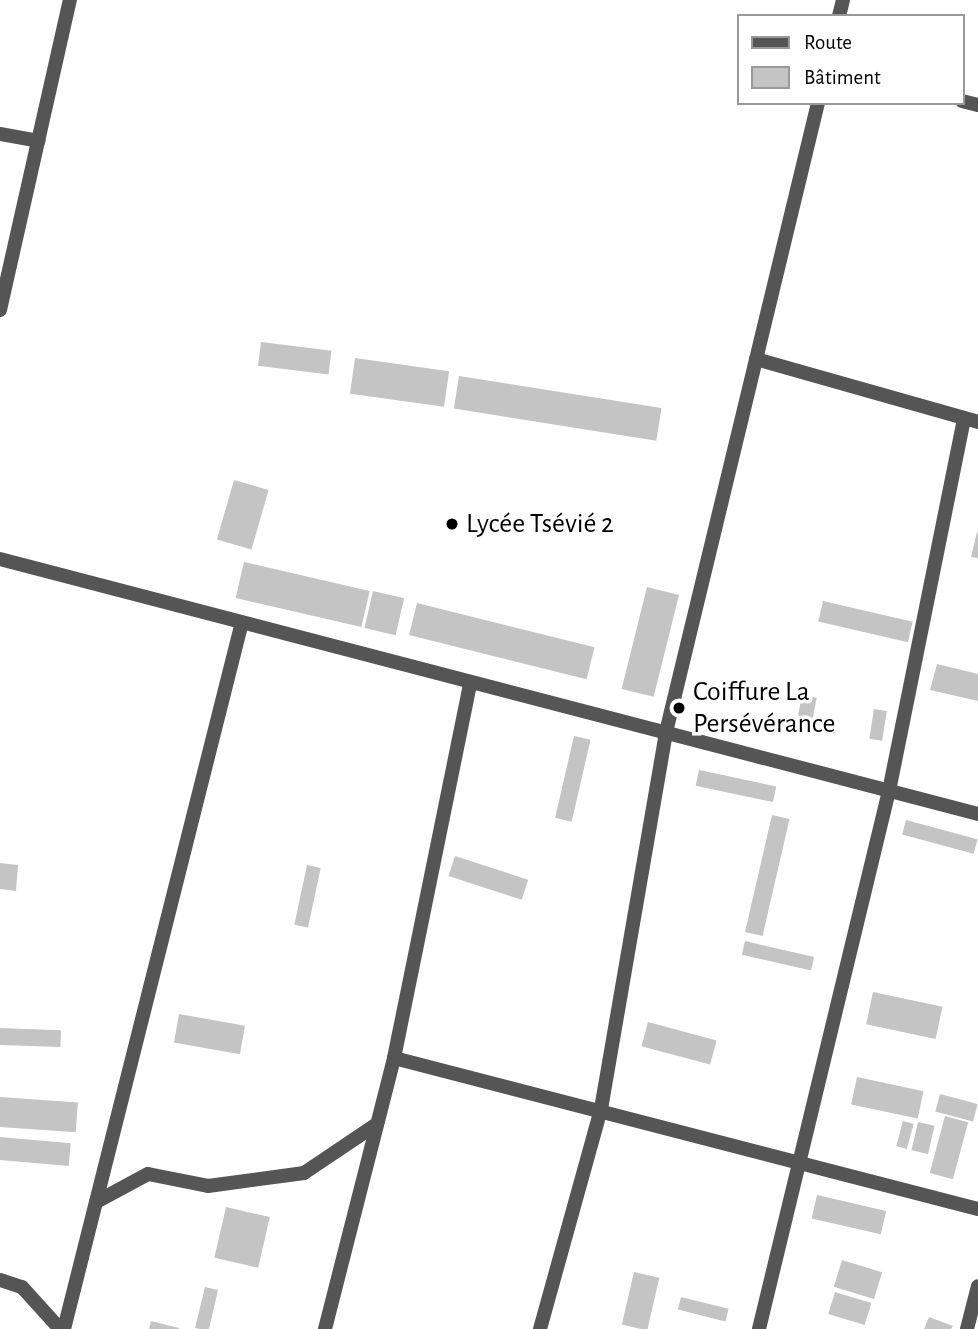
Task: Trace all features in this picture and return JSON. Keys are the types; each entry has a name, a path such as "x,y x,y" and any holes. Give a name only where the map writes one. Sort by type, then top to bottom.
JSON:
{"street":[{"path":"0,310 71,0"},
{"path":"540,1329 601,1109 667,728 818,105"},
{"path":"0,134 38,141"},
{"path":"756,359 971,421 889,791 802,1162 759,1329"},
{"path":"0,559 241,626 470,685 667,728 978,814"},
{"path":"62,1329 241,626"},
{"path":"325,1329 394,1058 470,685"},
{"path":"394,1058 601,1109 978,1209"},
{"path":"96,1202 148,1174 208,1186 304,1173 377,1124"},
{"path":"0,1280 22,1287 62,1329"},
{"path":"967,1329 978,1286"}],"building":[{"path":"261,342 331,351 329,374 258,366"},
{"path":"355,358 449,371 444,407 350,394"},
{"path":"459,376 661,408 656,441 454,409"},
{"path":"234,480 269,490 252,550 217,540"},
{"path":"978,533 978,558 971,557"},
{"path":"244,562 370,591 361,627 236,598"},
{"path":"647,587 679,595 654,697 622,689"},
{"path":"373,591 404,598 396,635 364,628"},
{"path":"823,601 913,622 908,642 818,621"},
{"path":"417,603 595,647 587,679 409,635"},
{"path":"937,664 978,674 978,701 930,690"},
{"path":"802,695 817,698 811,727 796,724"},
{"path":"874,709 887,711 882,741 869,739"},
{"path":"574,736 591,740 572,822 555,818"},
{"path":"699,770 776,786 773,802 696,786"},
{"path":"772,815 790,819 763,936 745,932"},
{"path":"906,820 977,839 974,854 902,834"},
{"path":"455,856 528,880 522,900 449,876"},
{"path":"0,863 18,865 16,891 0,889"},
{"path":"307,865 321,868 308,928 294,925"},
{"path":"745,941 814,957 811,971 742,955"},
{"path":"873,992 942,1007 936,1039 866,1024"},
{"path":"179,1014 245,1026 240,1054 174,1043"},
{"path":"648,1022 717,1040 710,1065 642,1046"},
{"path":"0,1028 61,1030 60,1047 0,1045"},
{"path":"857,1077 924,1091 918,1119 851,1104"},
{"path":"940,1094 978,1104 973,1121 935,1111"},
{"path":"0,1097 78,1102 76,1132 0,1127"},
{"path":"945,1116 968,1122 953,1179 930,1173"},
{"path":"903,1121 914,1124 907,1149 896,1146"},
{"path":"918,1122 935,1126 928,1154 911,1150"},
{"path":"0,1137 71,1143 69,1166 0,1160"},
{"path":"817,1195 886,1211 881,1234 812,1218"},
{"path":"226,1207 270,1217 258,1268 214,1258"},
{"path":"842,1260 882,1272 874,1299 834,1287"},
{"path":"634,1272 659,1278 648,1329 622,1325"},
{"path":"205,1287 218,1290 209,1329 200,1329 195,1328"},
{"path":"835,1292 871,1303 865,1325 828,1314"},
{"path":"681,1297 729,1309 725,1321 678,1310"},
{"path":"929,1317 953,1326 951,1329 924,1329"},
{"path":"151,1321 179,1328 179,1329 149,1329"}],"place":[{"name":"Lycée Tsévié 2","path":"452,524"},
{"name":"Coiffure La Persévérance","path":"679,708"}]}
